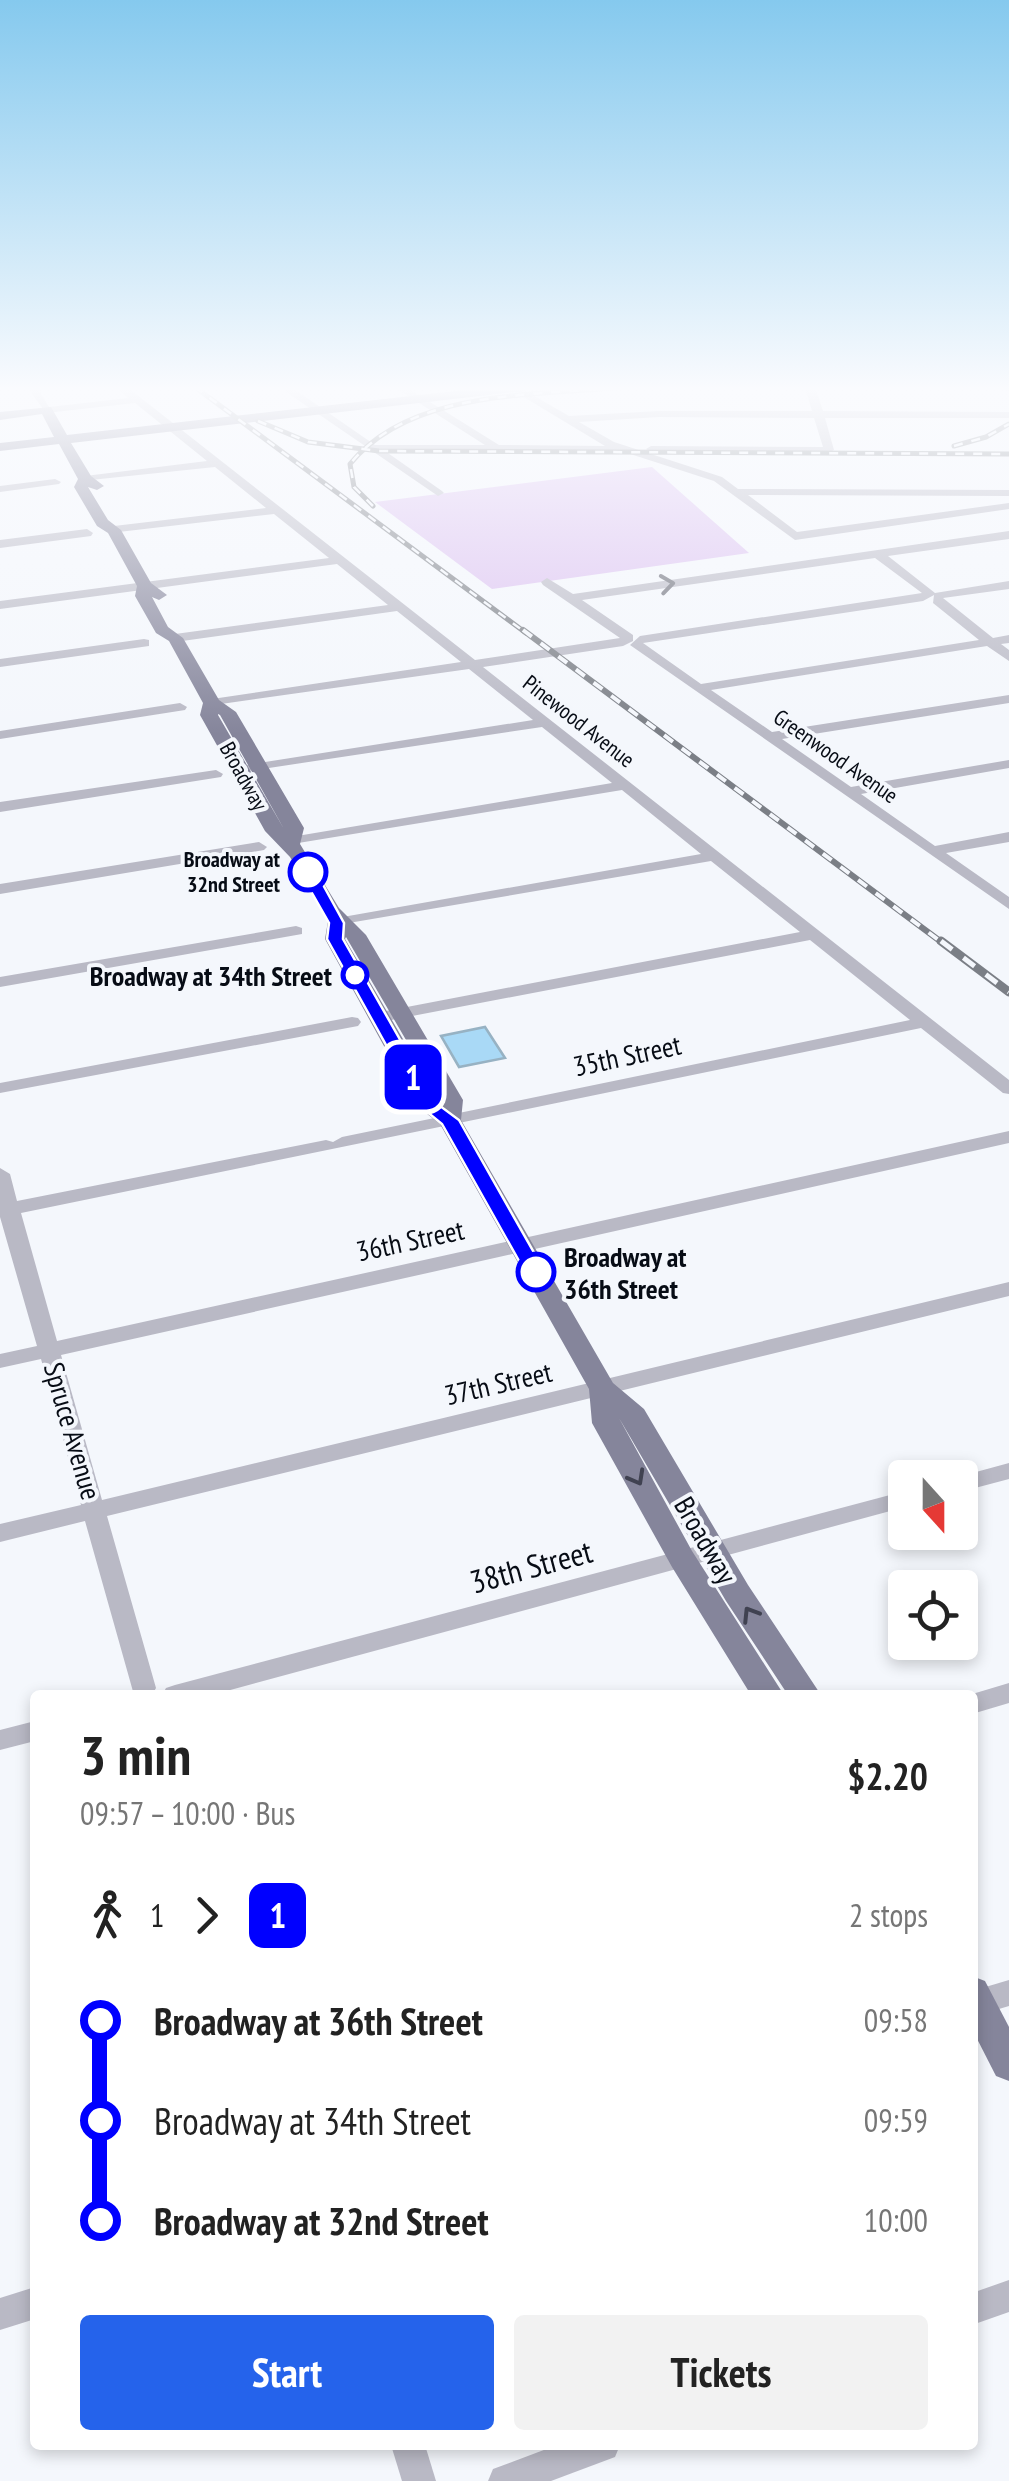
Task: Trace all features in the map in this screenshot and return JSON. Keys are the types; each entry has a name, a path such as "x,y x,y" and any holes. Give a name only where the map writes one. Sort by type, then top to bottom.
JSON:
{"main road":[{"name":"Broadway","path":"91,503 102,523 114,530 146,586 142,596 162,630 176,638 212,703 210,715 250,769 275,831 291,842 336,923 335,939 390,1015 429,1106 450,1120 603,1389 634,1416 712,1551 802,1690"},
{"name":"Broadway","path":"603,1389 606,1422 682,1559 765,1690"},
{"path":"983,1998 1009,2064"}],"street":[{"name":"Pinewood Avenue","path":"267,503 1009,1090"},
{"path":"752,503 827,561"},
{"path":"800,540 1009,506"},
{"path":"114,530 276,510"},
{"path":"0,544 87,533"},
{"path":"571,598 1009,535"},
{"path":"877,554 1009,656"},
{"path":"0,605 340,560"},
{"name":"Greenwood Avenue","path":"547,582 1009,904"},
{"path":"212,703 1009,585"},
{"path":"176,638 400,607"},
{"path":"699,688 1009,640"},
{"path":"0,663 144,643"},
{"path":"770,738 1009,699"},
{"path":"0,735 180,708"},
{"path":"250,769 544,722"},
{"path":"848,792 1009,764"},
{"path":"0,807 216,774"},
{"path":"291,842 625,785"},
{"path":"932,851 1009,837"},
{"path":"0,890 259,847"},
{"path":"336,923 714,856"},
{"path":"0,982 296,930"},
{"path":"390,1015 813,934"},
{"path":"0,1088 352,1022"},
{"name":"35th Street","path":"5,1210 924,1022"},
{"name":"36th Street","path":"0,1362 1009,1137"},
{"name":"Spruce Avenue","path":"0,1174 5,1210 96,1510 139,1690"},
{"name":"37th Street","path":"0,1533 1009,1289"},
{"path":"978,1479 1009,1471"},
{"name":"38th Street","path":"193,1690 888,1504"},
{"path":"978,1702 1009,1694"},
{"path":"0,1740 30,1731"},
{"path":"978,2307 1009,2296"},
{"path":"0,2314 30,2304"},
{"path":"409,2450 418,2481"},
{"path":"504,2481 588,2450"}],"shaded area":[{"path":"376,503 692,503 749,553 492,589"}],"building":[{"path":"485,1027 505,1058 459,1067 441,1036"}],"railway":[{"path":"351,503 526,633"},
{"path":"370,503 373,506"},
{"path":"523,630 944,944"},
{"path":"941,941 1009,992"}],"bus line":[{"name":"1","path":"308,872 336,923 335,939 429,1106 450,1120 536,1272"}],"place":[{"name":"Broadway at 32nd Street","path":"308,872"},
{"name":"Broadway at 34th Street","path":"355,975"},
{"name":"Broadway at 36th Street","path":"536,1272"}]}
